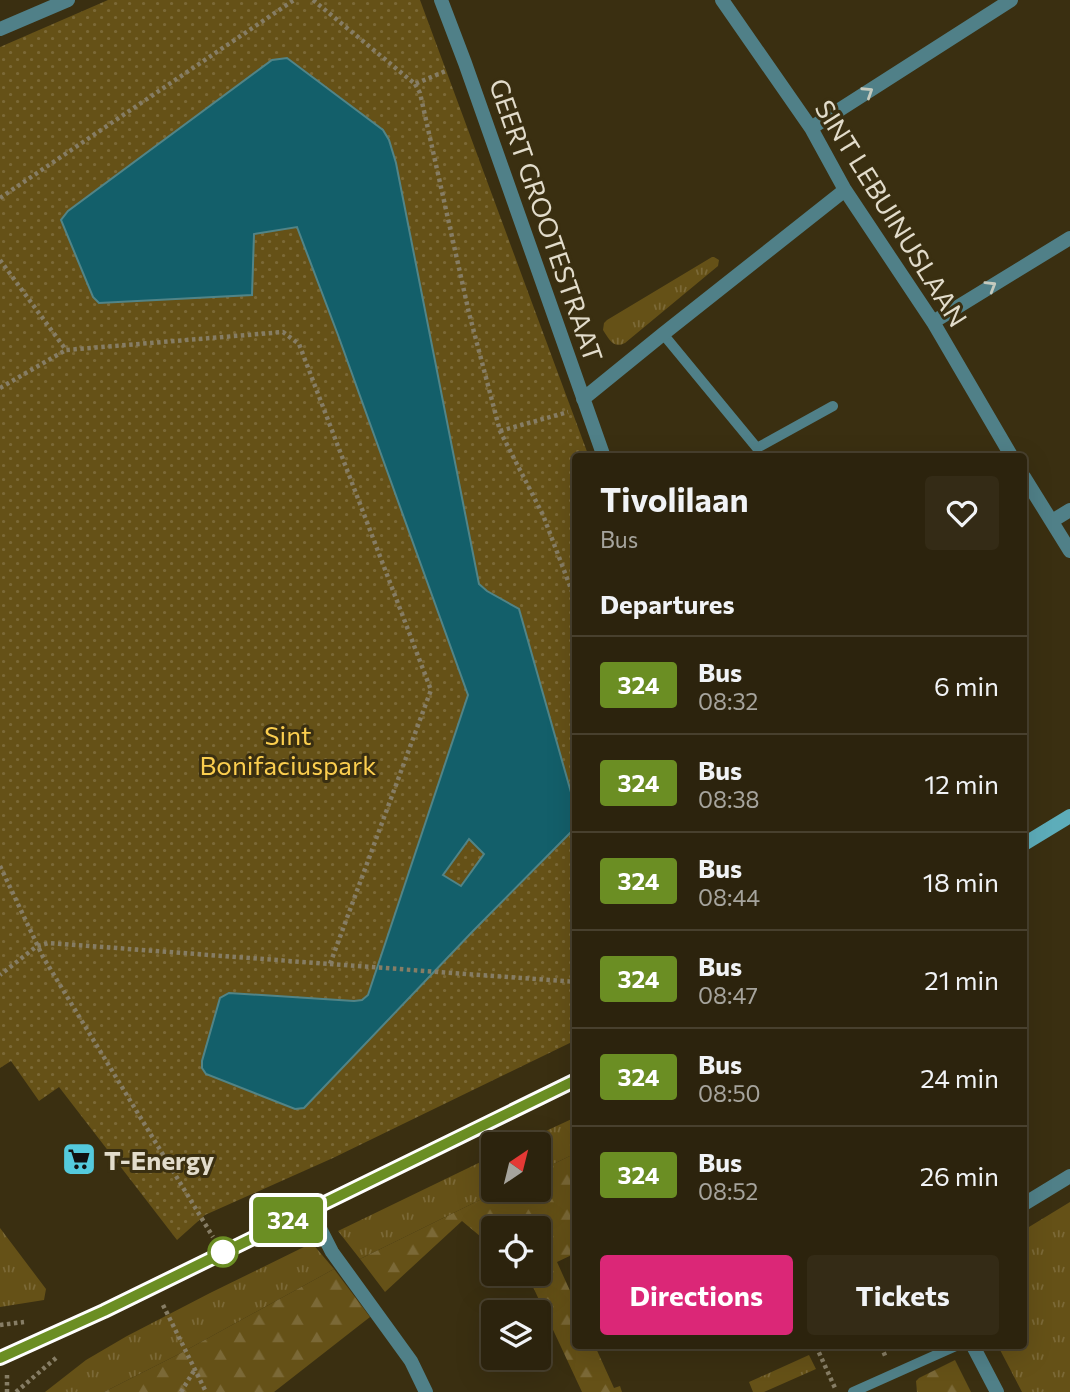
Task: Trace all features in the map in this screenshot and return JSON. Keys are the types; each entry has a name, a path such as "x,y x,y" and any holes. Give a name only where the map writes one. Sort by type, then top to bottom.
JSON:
{"main road":[{"path":"1027,842 1070,816"},
{"path":"0,1358 154,1287 572,1082"}],"street":[{"path":"0,29 68,0"},
{"name":"GEERT GROOTESTRAAT","path":"441,0 603,453"},
{"name":"SINT LEBUINUSLAAN","path":"722,0 811,128 845,190 933,322 1010,453"},
{"path":"811,128 1010,0"},
{"path":"585,403 663,334 845,190"},
{"path":"933,322 1070,238"},
{"path":"1027,483 1070,551"},
{"path":"1052,521 1070,510"},
{"path":"1027,1202 1070,1176"},
{"path":"310,1209 332,1252 411,1361 426,1392"},
{"path":"975,1349 997,1392"}],"lane":[{"path":"663,334 757,448 833,406"},
{"path":"853,1392 949,1349"}],"path":[{"path":"0,198 294,0"},
{"path":"313,0 415,84 420,93 469,313 500,431 543,514 572,591"},
{"path":"415,84 465,62"},
{"path":"0,260 66,351"},
{"path":"0,388 66,351 283,332 299,344 431,690 330,964"},
{"path":"500,431 585,403"},
{"path":"0,866 37,946 222,1253"},
{"path":"0,975 37,946 49,943 572,982"},
{"path":"154,1287 206,1392"},
{"path":"818,1349 836,1392"},
{"path":"181,1392 195,1369"}],"green space":[{"name":"Sint Bonifaciuspark","path":"108,0 420,0 588,453 572,453 572,1042 333,1158 205,1215 177,1240 59,1087 39,1101 11,1061 0,1068 0,47"},
{"path":"712,257 719,260 718,266 625,343 617,345 609,340 603,330 607,320"},
{"path":"572,1119 572,1155 551,1165 551,1132 544,1132"},
{"path":"572,1155 572,1255 557,1262 572,1295 572,1349 596,1349 614,1388 620,1386 622,1392 582,1392 551,1325 551,1300 539,1300 533,1286 551,1286 551,1216 481,1216 481,1237 462,1221 385,1292 360,1259 481,1199 481,1202 551,1202 551,1165"},
{"path":"481,1162 481,1199 360,1259 338,1231"},
{"path":"1070,1202 1070,1392 1022,1392 1000,1349 1027,1349 1027,1228"},
{"path":"0,1228 46,1289 44,1300 0,1307"},
{"path":"312,1243 334,1269 104,1392 45,1392 86,1360 127,1336"},
{"path":"334,1269 370,1317 274,1392 104,1392 181,1353"},
{"path":"809,1355 816,1369 764,1392 753,1392 749,1382"},
{"path":"955,1360 971,1392 917,1392 916,1381 919,1378"}],"water":[{"path":"287,58 383,130 396,163 479,584 519,609 572,796 572,831 304,1108 295,1109 206,1074 202,1061 220,998 229,993 354,1001 362,1000 368,995 468,695 297,227 254,234 252,295 99,303 93,297 61,220 68,211 272,60","holes":["469,839 484,854 461,886 443,875"]}],"bus line":[{"name":"324","path":"0,1358 154,1287 572,1082"}],"place":[{"name":"T-Energy","path":"79,1159"}]}
